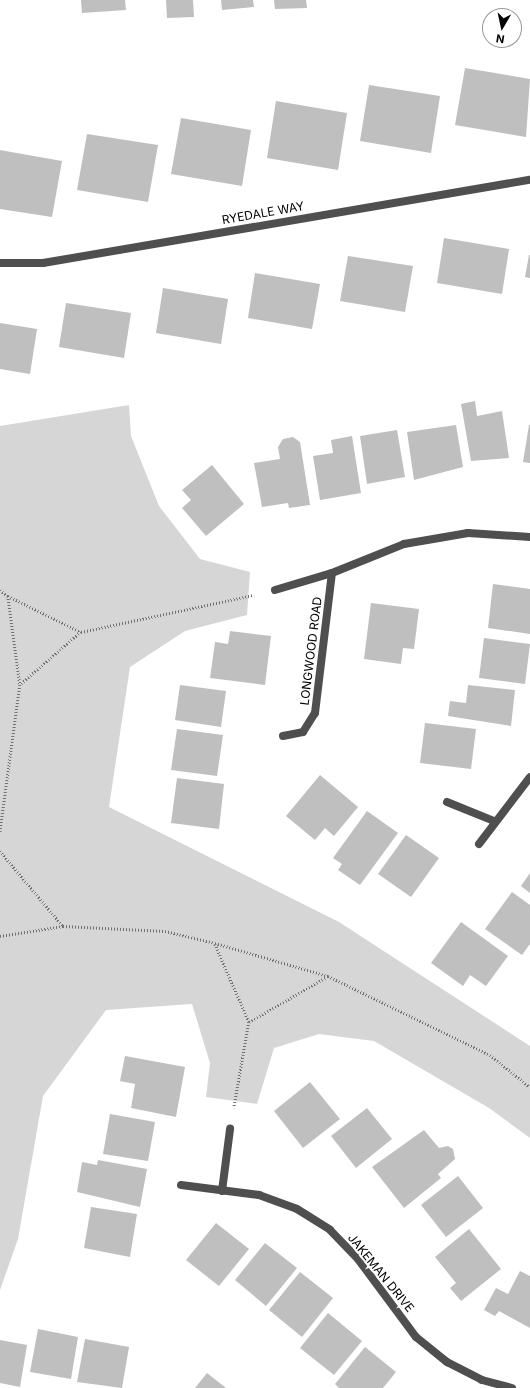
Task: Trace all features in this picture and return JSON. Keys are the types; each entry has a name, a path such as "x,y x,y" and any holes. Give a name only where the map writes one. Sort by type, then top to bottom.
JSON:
{"street":[{"name":"RYEDALE WAY","path":"0,263 44,263 530,180"},
{"name":"LONGWOOD ROAD","path":"275,590 332,573 404,544 468,533 530,537"},
{"name":"LONGWOOD ROAD","path":"283,736 303,732 315,714 332,573"},
{"path":"479,844 494,821 530,777"},
{"path":"447,802 494,821"},
{"path":"222,1191 230,1129"},
{"name":"JAKEMAN DRIVE","path":"181,1184 272,1200 297,1209 330,1230 358,1260 416,1337 447,1362 482,1380 512,1388"}],"path":[{"path":"0,590 8,596 81,632"},
{"path":"20,685 81,632 275,590"},
{"path":"0,833 20,685 8,596"},
{"path":"0,851 63,926"},
{"path":"0,936 63,926 165,931 328,976 490,1055 530,1087"},
{"path":"215,944 249,1022 230,1129"},
{"path":"249,1022 328,976"}],"shaded area":[{"path":"129,405 131,436 159,506 200,559 250,572 247,615 185,631 130,667 109,807 339,922 530,1046 530,1138 489,1108 374,1041 319,1034 274,1048 257,1104 206,1097 210,1063 192,1004 106,1010 43,1096 18,1239 0,1290 0,426"}],"building":[{"path":"81,0 125,0 126,10 82,13"},
{"path":"166,0 193,0 194,17 167,18"},
{"path":"221,0 253,0 254,7 222,10"},
{"path":"274,0 306,0 307,8 275,9"},
{"path":"465,68 530,79 526,137 455,125"},
{"path":"369,85 440,96 431,153 360,141"},
{"path":"276,101 347,113 338,170 267,158"},
{"path":"181,118 251,130 242,186 171,174"},
{"path":"87,134 158,145 148,202 77,190"},
{"path":"0,150 62,161 52,217 0,209"},
{"path":"444,238 509,249 502,294 437,283"},
{"path":"530,255 530,278 525,277"},
{"path":"348,256 413,266 405,312 340,301"},
{"path":"255,273 320,284 312,329 248,318"},
{"path":"163,288 228,299 221,344 156,333"},
{"path":"66,303 131,313 124,358 59,347"},
{"path":"0,323 37,329 30,374 0,369"},
{"path":"475,401 477,416 502,411 509,458 471,461 461,404"},
{"path":"456,425 463,467 414,480 407,432"},
{"path":"530,425 530,463 523,462"},
{"path":"397,430 405,477 367,484 360,436"},
{"path":"352,436 361,493 320,500 313,456 333,453 331,440"},
{"path":"293,437 300,442 310,505 289,508 288,503 262,507 254,463 280,459 278,447 283,439"},
{"path":"212,465 244,504 206,536 182,508 191,500 182,490"},
{"path":"493,584 530,589 530,634 488,628"},
{"path":"371,603 419,609 414,649 403,648 401,664 364,659"},
{"path":"230,631 271,636 265,685 210,678 215,642 228,644"},
{"path":"484,638 530,644 525,684 479,678"},
{"path":"180,685 226,691 221,727 175,720"},
{"path":"468,685 515,690 511,726 448,716 450,701 466,703"},
{"path":"425,723 476,729 471,769 420,763"},
{"path":"177,729 223,735 217,776 171,770"},
{"path":"320,775 358,807 334,836 325,828 315,840 286,816"},
{"path":"177,778 224,784 219,829 171,823"},
{"path":"367,811 398,833 360,885 338,870 342,864 333,858"},
{"path":"406,835 439,858 411,897 378,874"},
{"path":"530,873 530,893 521,886"},
{"path":"512,892 530,905 530,944 522,955 485,929"},
{"path":"461,922 508,956 486,986 470,975 463,986 431,963"},
{"path":"125,1056 185,1067 176,1117 131,1108 135,1084 120,1081"},
{"path":"310,1082 340,1119 303,1148 274,1111"},
{"path":"367,1108 392,1139 356,1168 331,1136"},
{"path":"110,1114 155,1122 148,1161 103,1154"},
{"path":"424,1130 439,1148 448,1146 453,1149 455,1159 438,1174 441,1178 404,1208 372,1167"},
{"path":"98,1160 147,1169 140,1207 77,1192 82,1162 97,1165"},
{"path":"458,1176 483,1208 446,1237 421,1205"},
{"path":"91,1207 137,1214 130,1257 84,1248"},
{"path":"216,1223 249,1249 219,1286 186,1260"},
{"path":"469,1229 501,1269 461,1301 450,1288 456,1283 435,1257"},
{"path":"265,1243 297,1268 266,1306 235,1280"},
{"path":"520,1271 530,1276 530,1328 499,1311 495,1316 484,1310 496,1288 508,1294"},
{"path":"300,1272 333,1298 302,1337 269,1310"},
{"path":"328,1313 362,1341 334,1375 300,1348"},
{"path":"38,1329 78,1337 71,1379 30,1372"},
{"path":"85,1339 129,1347 122,1388 77,1382"},
{"path":"0,1340 27,1345 20,1387 0,1383"},
{"path":"365,1347 396,1372 383,1388 339,1388 335,1384"},
{"path":"207,1373 226,1388 195,1388"}]}
